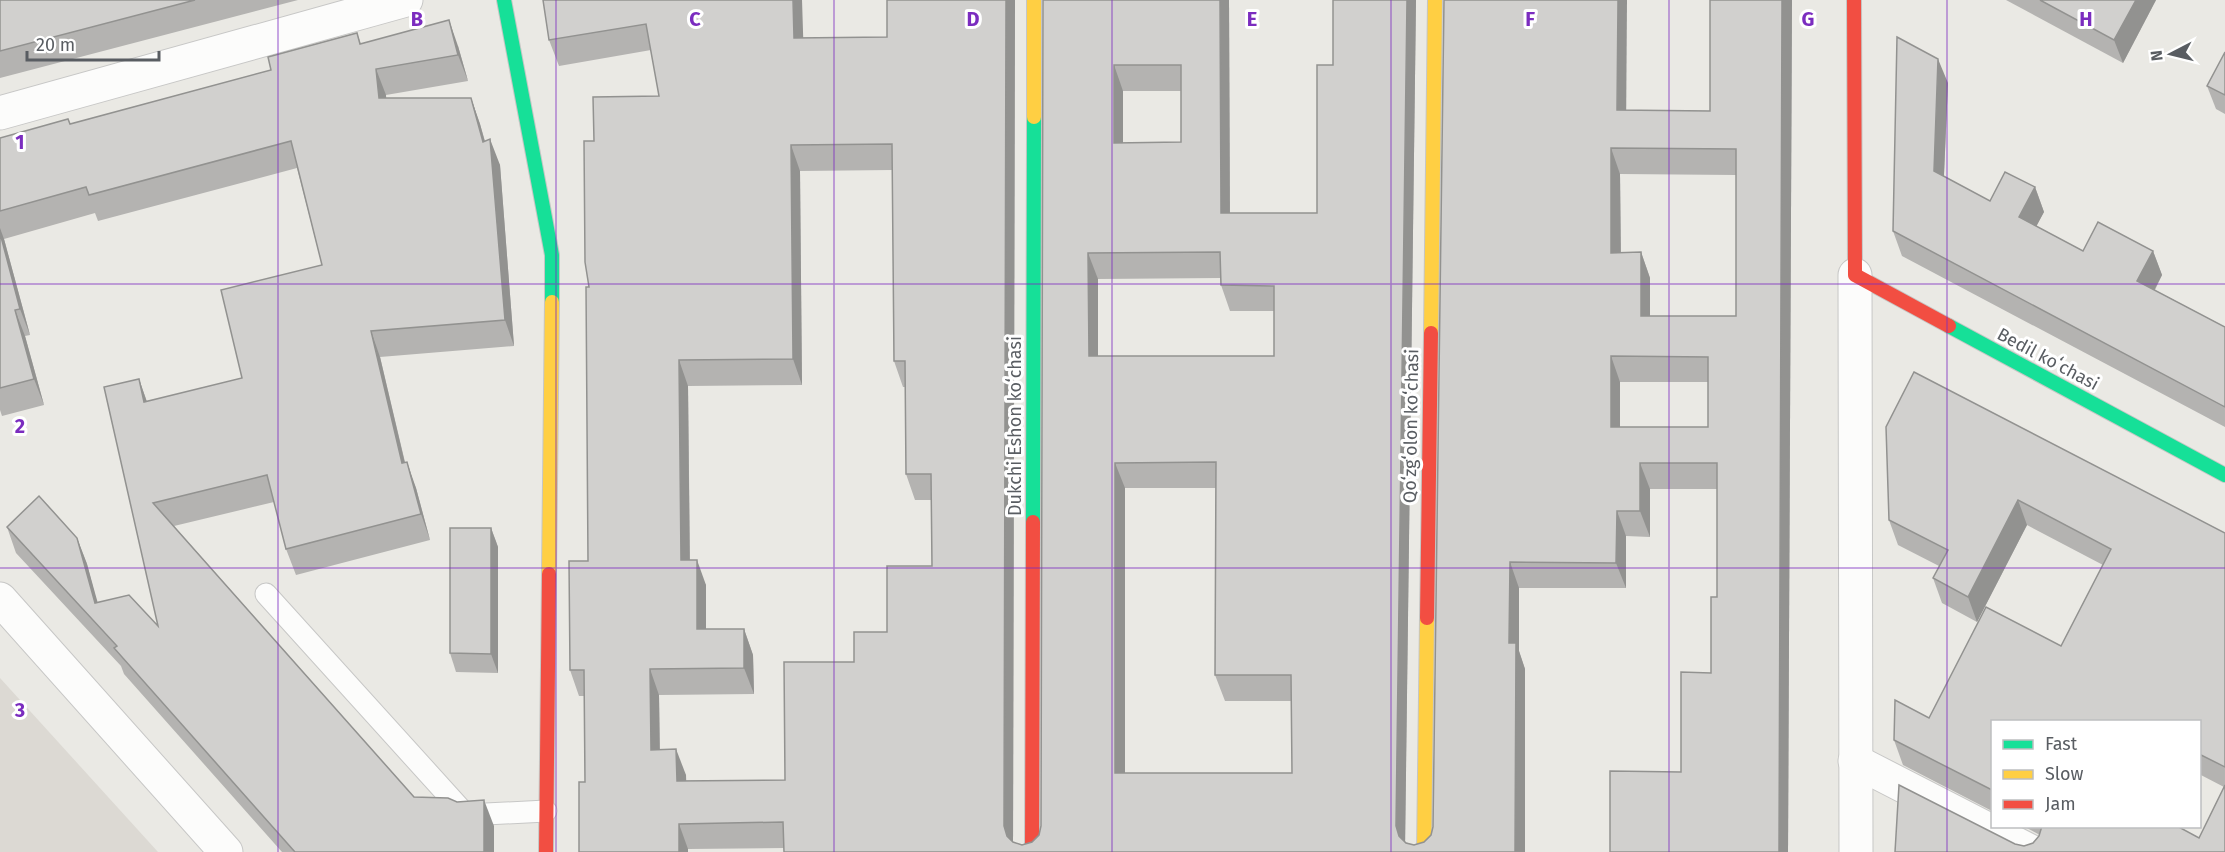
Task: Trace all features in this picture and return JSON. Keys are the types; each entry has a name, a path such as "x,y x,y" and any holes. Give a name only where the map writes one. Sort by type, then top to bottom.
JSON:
{"street":[{"path":"0,113 406,0"},
{"path":"504,0 552,255 546,852"},
{"name":"Dukchi Eshon koʻchasi","path":"1032,852 1034,0"},
{"name":"Qoʻzgʻolon koʻchasi","path":"1424,852 1435,0"},
{"path":"1854,0 1856,852"},
{"name":"Bedil koʻchasi","path":"1855,275 2225,475"},
{"path":"0,599 220,850"},
{"path":"1855,761 2032,852"}],"lane":[{"path":"266,594 466,815 546,811"}],"shaded area":[{"path":"0,678 158,852 0,852"}],"building":[{"path":"0,0 195,0 0,51"},
{"path":"543,0 793,0 794,38 887,37 887,0 1006,0 1004,826 1007,836 1013,842 1022,845 1032,842 1039,835 1041,826 1043,0 1220,0 1221,213 1317,213 1317,65 1333,65 1333,0 1407,0 1396,826 1399,836 1406,843 1414,845 1424,842 1431,835 1433,827 1444,0 1618,0 1617,110 1710,111 1710,0 1782,0 1779,852 1610,852 1610,771 1681,772 1681,672 1711,673 1711,597 1717,597 1717,463 1640,463 1640,511 1617,511 1616,563 1510,562 1509,643 1516,643 1515,852 784,852 783,822 679,824 679,852 579,852 579,782 585,782 584,670 570,670 569,561 588,561 586,287 589,287 585,262 584,141 594,141 593,97 659,96 646,24 549,40","holes":["1114,65 1181,65 1181,142 1114,143","892,144 894,361 905,361 906,474 931,474 932,566 887,566 887,632 854,632 854,662 784,662 785,780 677,781 676,749 651,750 650,669 744,668 744,629 697,629 697,560 681,560 679,360 793,359 791,145","1611,148 1736,149 1736,316 1641,316 1641,252 1611,253","1220,252 1221,285 1274,286 1274,356 1089,356 1088,253","1611,356 1708,357 1708,427 1611,427","1216,462 1215,675 1291,675 1292,773 1115,773 1115,463"]},
{"path":"2040,0 2136,0 2114,40"},
{"path":"449,20 458,55 376,69 379,98 471,98 483,142 490,139 505,320 371,331 402,463 407,462 421,514 286,549 267,475 153,503 414,797 448,798 457,802 484,800 484,852 295,852 114,648 117,646 7,527 39,496 77,538 95,603 129,595 158,626 104,387 139,379 144,402 242,378 221,290 322,265 291,141 89,195 86,187 0,211 0,138 68,119 70,124 271,70 268,57 357,33 360,44"},
{"path":"1897,37 1938,59 1934,171 1990,201 2005,172 2035,187 2019,217 2083,251 2098,222 2153,251 2137,281 2225,327 2225,407 1893,231"},
{"path":"2225,52 2225,95 2207,86"},
{"path":"0,233 20,309 15,310 34,379 0,388"},
{"path":"1914,372 2225,533 2225,767 2201,755 2201,720 1991,720 1991,789 1894,740 1895,700 1929,718 1986,607 2061,646 2111,549 2018,500 1968,597 1933,578 1948,550 1889,520 1886,427"},
{"path":"450,528 491,528 491,654 450,653"},
{"path":"1899,785 2015,844 2024,846 2033,843 2039,836 2041,828 2181,828 2199,838 2225,785 2225,852 1895,852"}],"traffic: fast":[{"path":"504,0 552,255 552,302"},
{"path":"1033,522 1034,117"},
{"path":"1949,326 2225,475"}],"traffic: slow":[{"path":"1034,0 1034,117"},
{"path":"1431,333 1435,0"},
{"path":"549,574 552,302"},
{"path":"1424,852 1427,618"}],"traffic: jam":[{"path":"1854,0 1855,275 1949,326"},
{"path":"1427,618 1431,333"},
{"path":"1032,852 1033,522"},
{"path":"546,852 549,574"}]}
